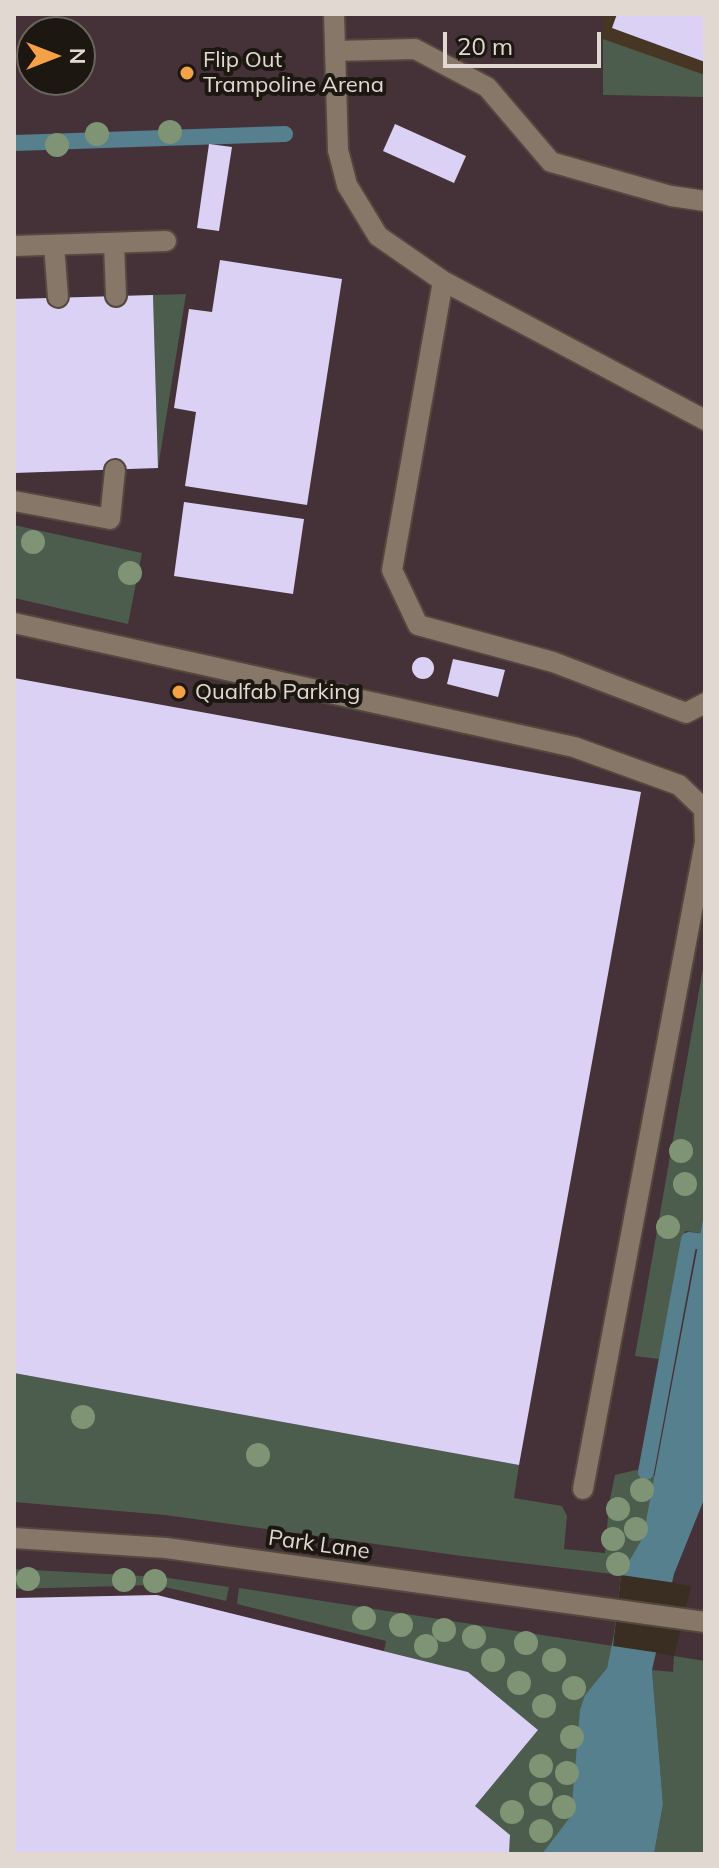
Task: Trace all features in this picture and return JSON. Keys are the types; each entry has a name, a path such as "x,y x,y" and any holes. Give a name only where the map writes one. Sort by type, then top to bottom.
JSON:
{"main road":[{"path":"334,14 338,150 347,185 378,236 443,281 705,420"},
{"path":"335,51 415,49 487,87 551,162 671,196 705,201"},
{"path":"14,246 166,241"},
{"path":"114,243 116,296"},
{"path":"54,245 58,297"},
{"path":"443,281 392,570 418,625 553,662 686,713 705,703"},
{"path":"14,501 110,519 115,470"},
{"path":"14,623 574,747 679,785 704,809 705,842 583,1489"},
{"name":"Park Lane","path":"14,1538 166,1548 705,1622"}],"shaded area":[{"path":"14,14 603,14 603,95 705,97 705,1854 14,1854","holes":["621,1575 691,1586 674,1656 613,1645"]},
{"path":"603,14 705,14 705,97 603,95"}],"green space":[{"path":"603,39 705,75 705,97 603,95"},
{"path":"186,294 158,468 153,295"},
{"path":"14,525 142,553 128,624 14,598"},
{"path":"705,957 705,1208 700,1233 685,1231 659,1359 635,1356"},
{"path":"14,1373 519,1465 514,1498 562,1506 567,1516 564,1549 605,1553 615,1475 636,1470 656,1476 643,1537 621,1575 165,1515 14,1502"},
{"path":"14,1569 162,1577 229,1587 226,1601 156,1585 14,1589"},
{"path":"239,1588 613,1646 607,1668 585,1695 571,1816 565,1827 542,1854 509,1854 510,1835 475,1806 538,1730 468,1672 384,1651 386,1641 237,1604"},
{"path":"674,1656 705,1661 705,1854 654,1854 663,1804 652,1670 673,1672"}],"water":[{"path":"705,1208 705,1497 674,1574 652,1670 663,1804 654,1854 542,1854 571,1816 580,1710 585,1695 607,1668 621,1575 643,1537"}],"pier":[{"path":"621,1575 676,1583 660,1653 613,1646"}],"building":[{"path":"617,14 705,14 705,62 612,28"},
{"path":"395,124 466,156 454,183 383,151"},
{"path":"209,144 232,147 219,231 197,228"},
{"path":"220,260 342,279 307,505 185,486 196,412 174,408 189,309 212,312"},
{"path":"153,295 158,468 14,473 14,299"},
{"path":"184,502 304,519 293,594 174,576"},
{"path":"423,657 431,660 434,668 431,676 423,679 415,676 412,668 415,660"},
{"path":"453,659 505,670 498,697 447,684"},
{"path":"14,678 641,792 519,1465 14,1373"},
{"path":"157,1595 468,1672 538,1730 475,1806 510,1835 509,1854 14,1854 14,1598"}],"waterway":[{"path":"14,143 285,134"},
{"path":"646,1472 689,1240 705,1242"}],"place":[{"name":"Flip Out Trampoline Arena","path":"187,73"},
{"name":"Qualfab Parking","path":"179,692"}]}
